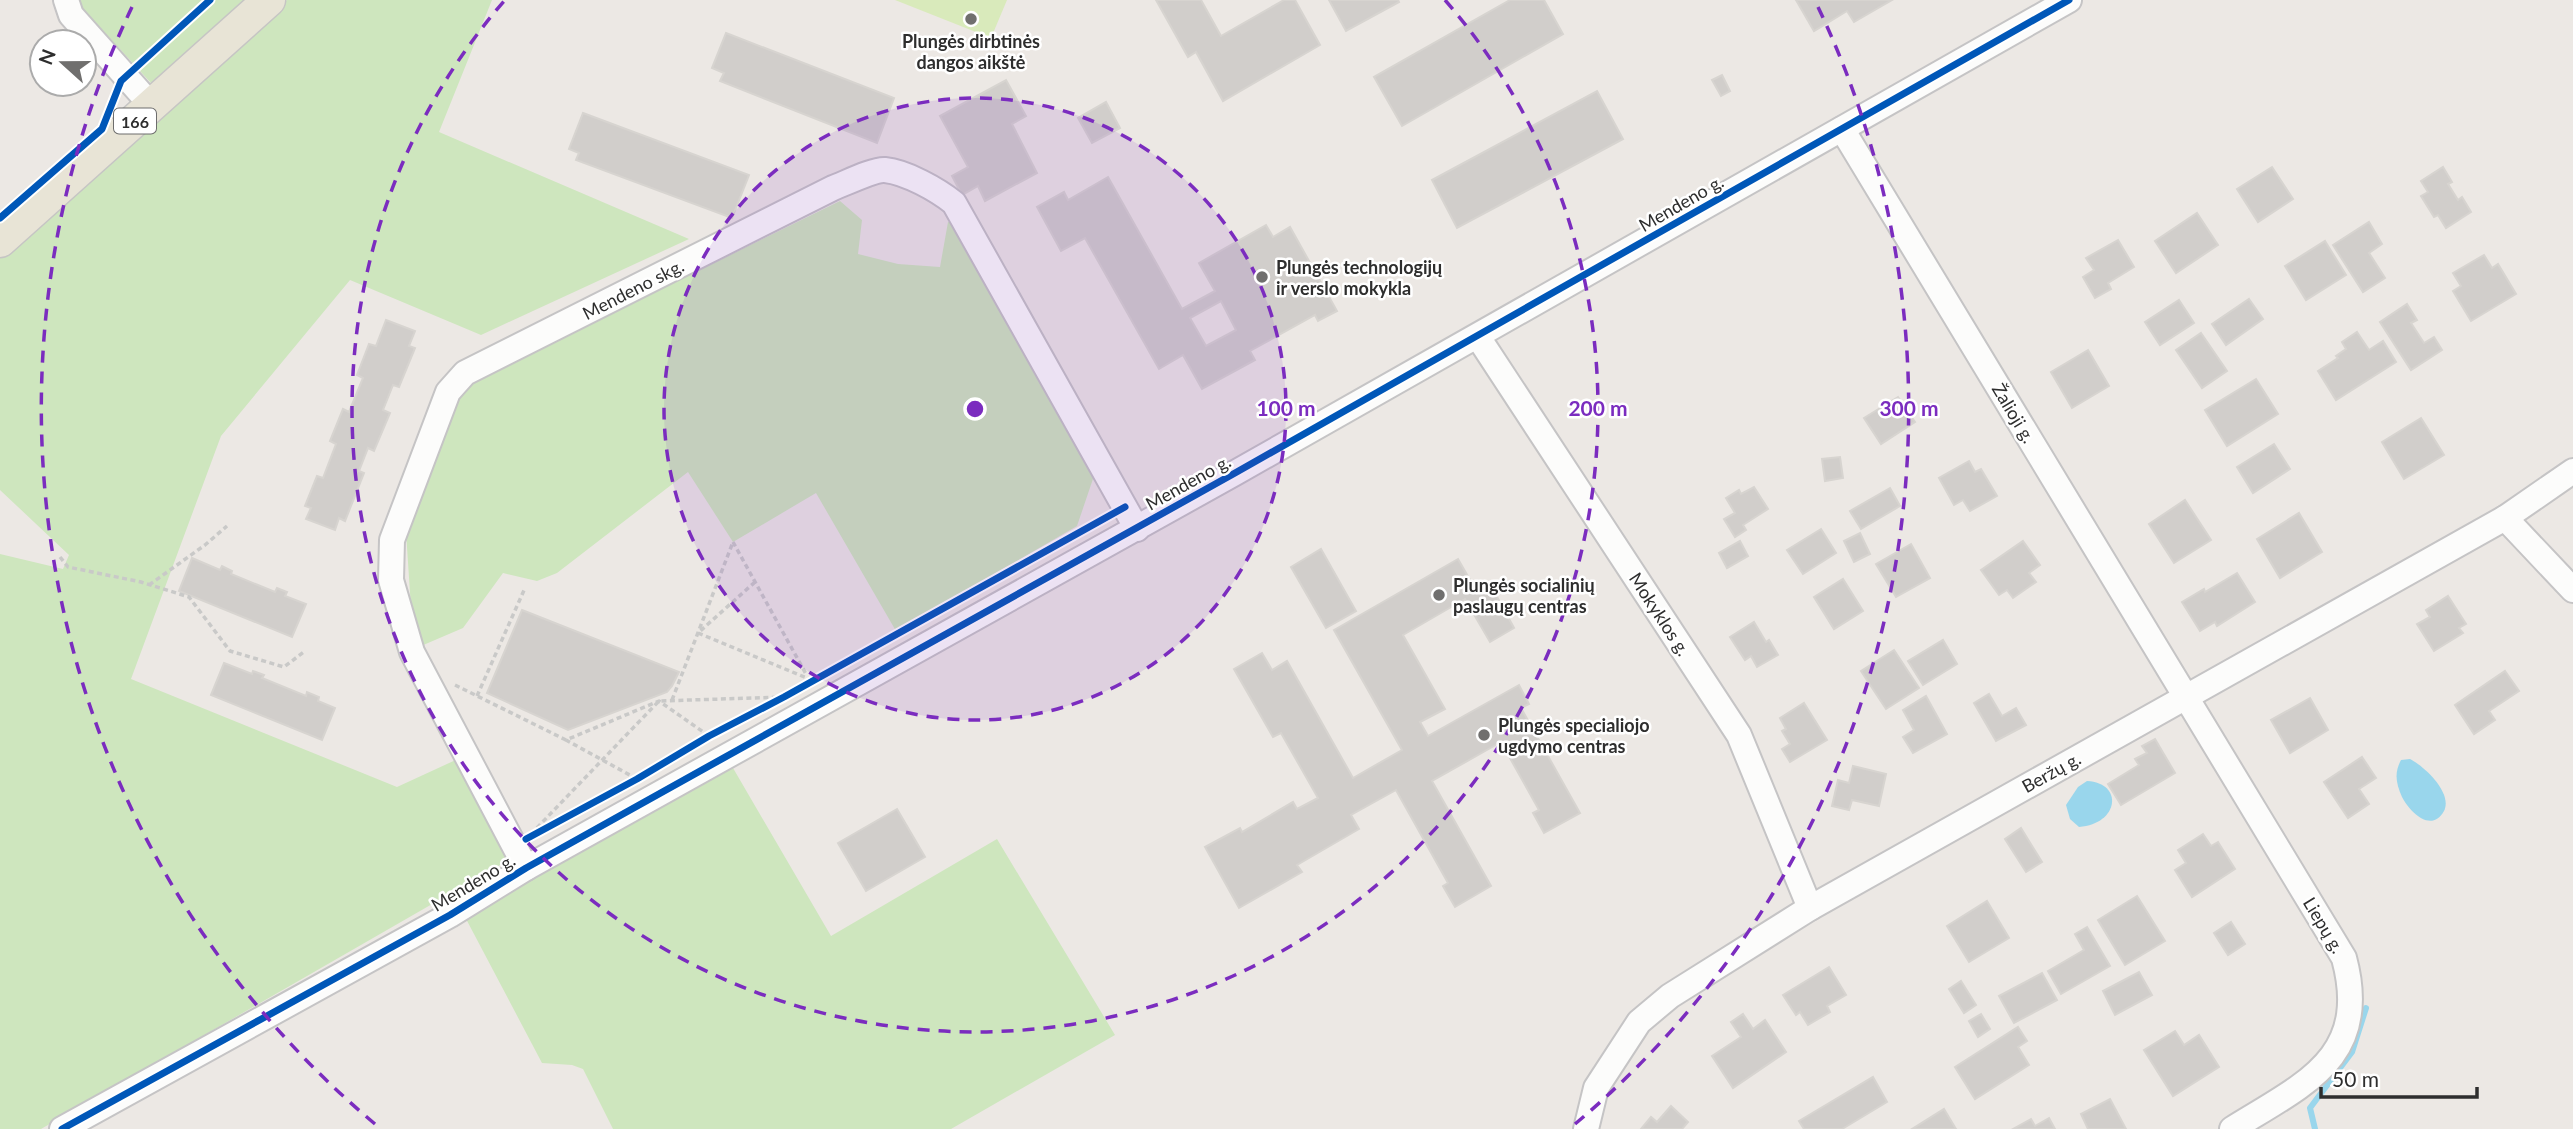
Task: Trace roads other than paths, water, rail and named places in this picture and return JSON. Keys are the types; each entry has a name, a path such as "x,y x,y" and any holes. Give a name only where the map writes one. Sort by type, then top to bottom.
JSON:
{"main road":[{"name":"166","path":"0,241 269,0"}],"street":[{"path":"66,0 71,15 152,106"},
{"name":"Mendeno g.","path":"62,1129 450,915 526,868 1478,337 2069,0"},
{"name":"Žalioji g.","path":"1842,129 2185,696"},
{"name":"Mendeno skg.","path":"526,868 412,652 391,580 393,540 448,392 465,373 833,188 883,169 937,190 954,203 1137,528"},
{"name":"Mokyklos g.","path":"1478,337 1739,735 1810,908"},
{"name":"Beržų g.","path":"1586,1129 1596,1088 1639,1022 1670,996 1810,908 2505,518 2573,471"},
{"path":"2505,518 2573,590"},
{"name":"Liepų g.","path":"2185,696 2344,958 2350,979 2352,1004 2344,1035 2331,1060 2308,1081 2232,1129"}],"water":[{"path":"2410,759 2441,788 2446,804 2439,818 2421,818 2405,803 2400,792 2397,769 2401,760"},
{"path":"2087,781 2099,783 2107,789 2112,804 2102,819 2079,827 2070,819 2066,805 2078,787"}],"waterway":[{"path":"2315,1129 2310,1108 2352,1052 2366,1008"}],"place":[{"name":"Plungės dirbtinės dangos aikštė","path":"971,19"},
{"name":"Plungės technologijų ir verslo mokykla","path":"1262,277"},
{"name":"Plungės socialinių paslaugų centras","path":"1439,595"},
{"name":"Plungės specialiojo ugdymo centras","path":"1484,735"}]}
